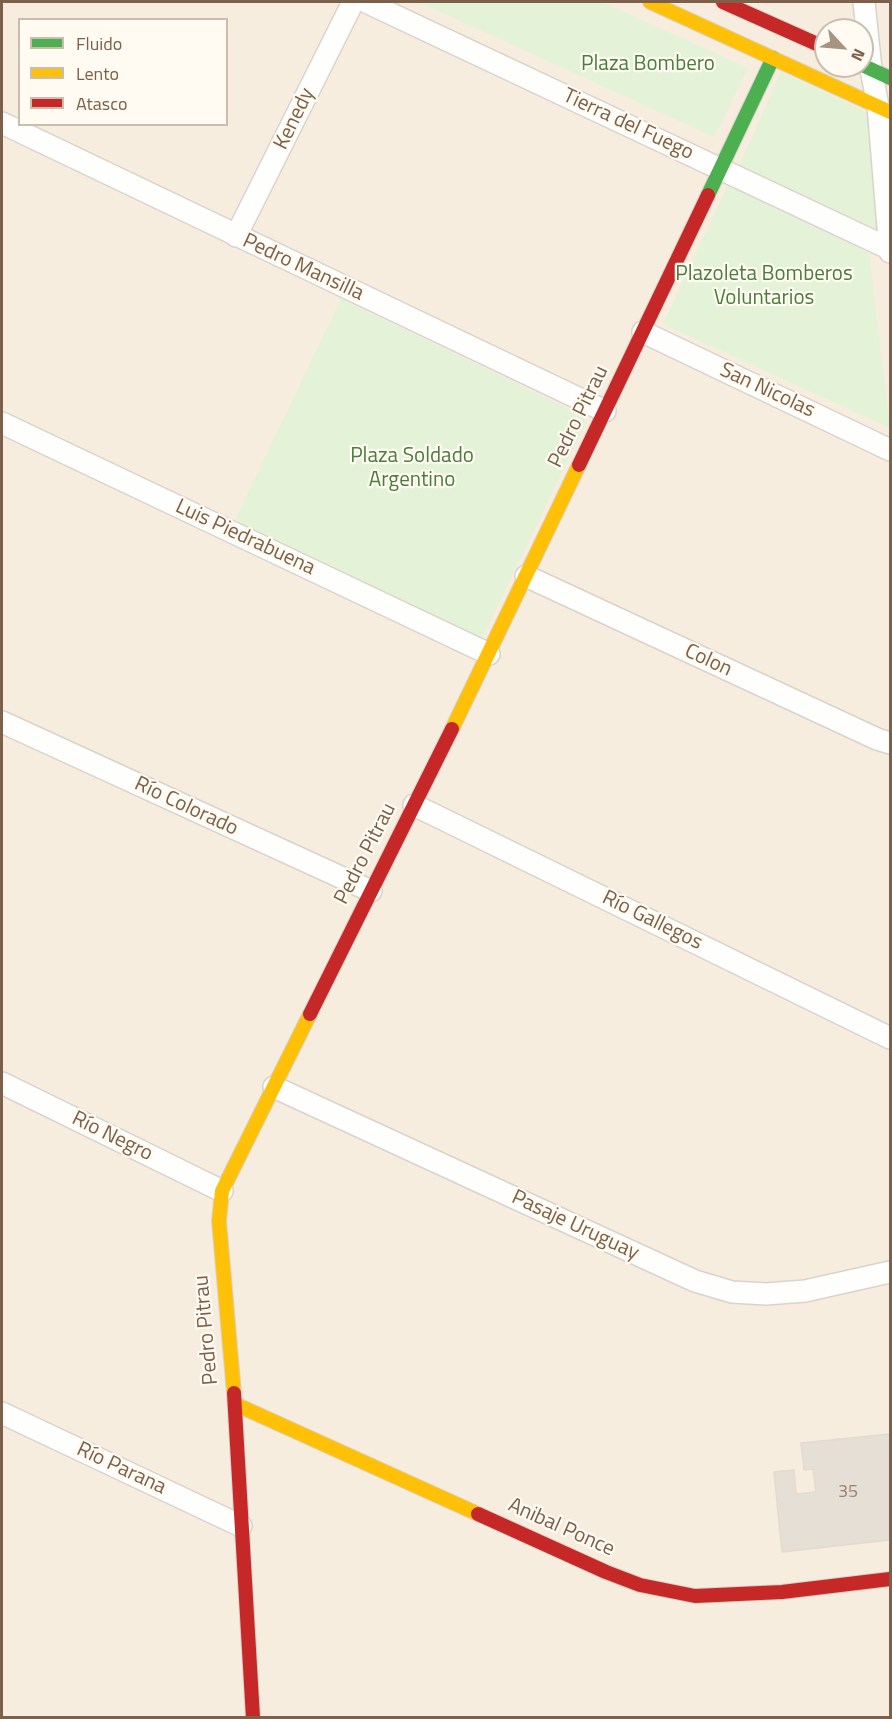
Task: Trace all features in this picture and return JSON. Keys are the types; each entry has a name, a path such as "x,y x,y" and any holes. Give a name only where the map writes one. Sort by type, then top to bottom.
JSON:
{"street":[{"name":"Kenedy","path":"236,236 353,2"},
{"name":"Tierra del Fuego","path":"366,2 890,251"},
{"path":"650,2 884,109"},
{"path":"723,2 814,43"},
{"path":"864,2 864,18"},
{"name":"Pedro Pitrau","path":"254,1718 235,1404 219,1221 222,1191 489,654 773,58"},
{"path":"874,71 891,78"},
{"path":"871,78 884,109 890,251"},
{"name":"Pedro Mansilla","path":"2,123 606,411"},
{"name":"San Nicolas","path":"643,332 891,450"},
{"name":"Luis Piedrabuena","path":"2,423 489,654"},
{"name":"Colon","path":"526,576 877,739 891,743"},
{"name":"Río Colorado","path":"2,722 371,891"},
{"name":"Río Gallegos","path":"414,805 891,1038"},
{"name":"Río Negro","path":"2,1083 222,1191"},
{"name":"Pasaje Uruguay","path":"274,1087 695,1281 732,1292 766,1294 805,1291 891,1272"},
{"name":"Anibal Ponce","path":"235,1404 606,1572 640,1585 695,1596 782,1592 891,1579"},
{"name":"Río Parana","path":"2,1413 241,1526"}],"shaded area":[{"path":"2,2 890,2 890,1717 2,1717"}],"green space":[{"name":"Plaza Bombero","path":"419,2 602,2 748,68 714,137"},
{"name":"Plazoleta Bomberos Voluntarios","path":"781,72 868,113 876,228 739,166"},
{"name":"Plazoleta Bomberos Voluntarios","path":"728,185 869,253 890,428 663,324"},
{"name":"Plaza Soldado Argentino","path":"341,299 588,418 482,638 235,520"}],"building":[{"path":"890,1434 890,1540 782,1552 774,1472 794,1470 796,1494 816,1492 813,1469 804,1470 801,1443"}],"traffic: fast":[{"path":"708,195 773,58"},
{"path":"874,71 890,78"}],"traffic: slow":[{"path":"650,2 890,112"},
{"path":"452,729 579,465"},
{"path":"234,1393 219,1221 222,1191 310,1014"},
{"path":"235,1404 478,1514"}],"traffic: jam":[{"path":"723,2 814,43"},
{"path":"579,465 708,195"},
{"path":"310,1014 452,729"},
{"path":"234,1393 253,1718"},
{"path":"478,1514 640,1585 695,1596 782,1592 890,1579"}]}
